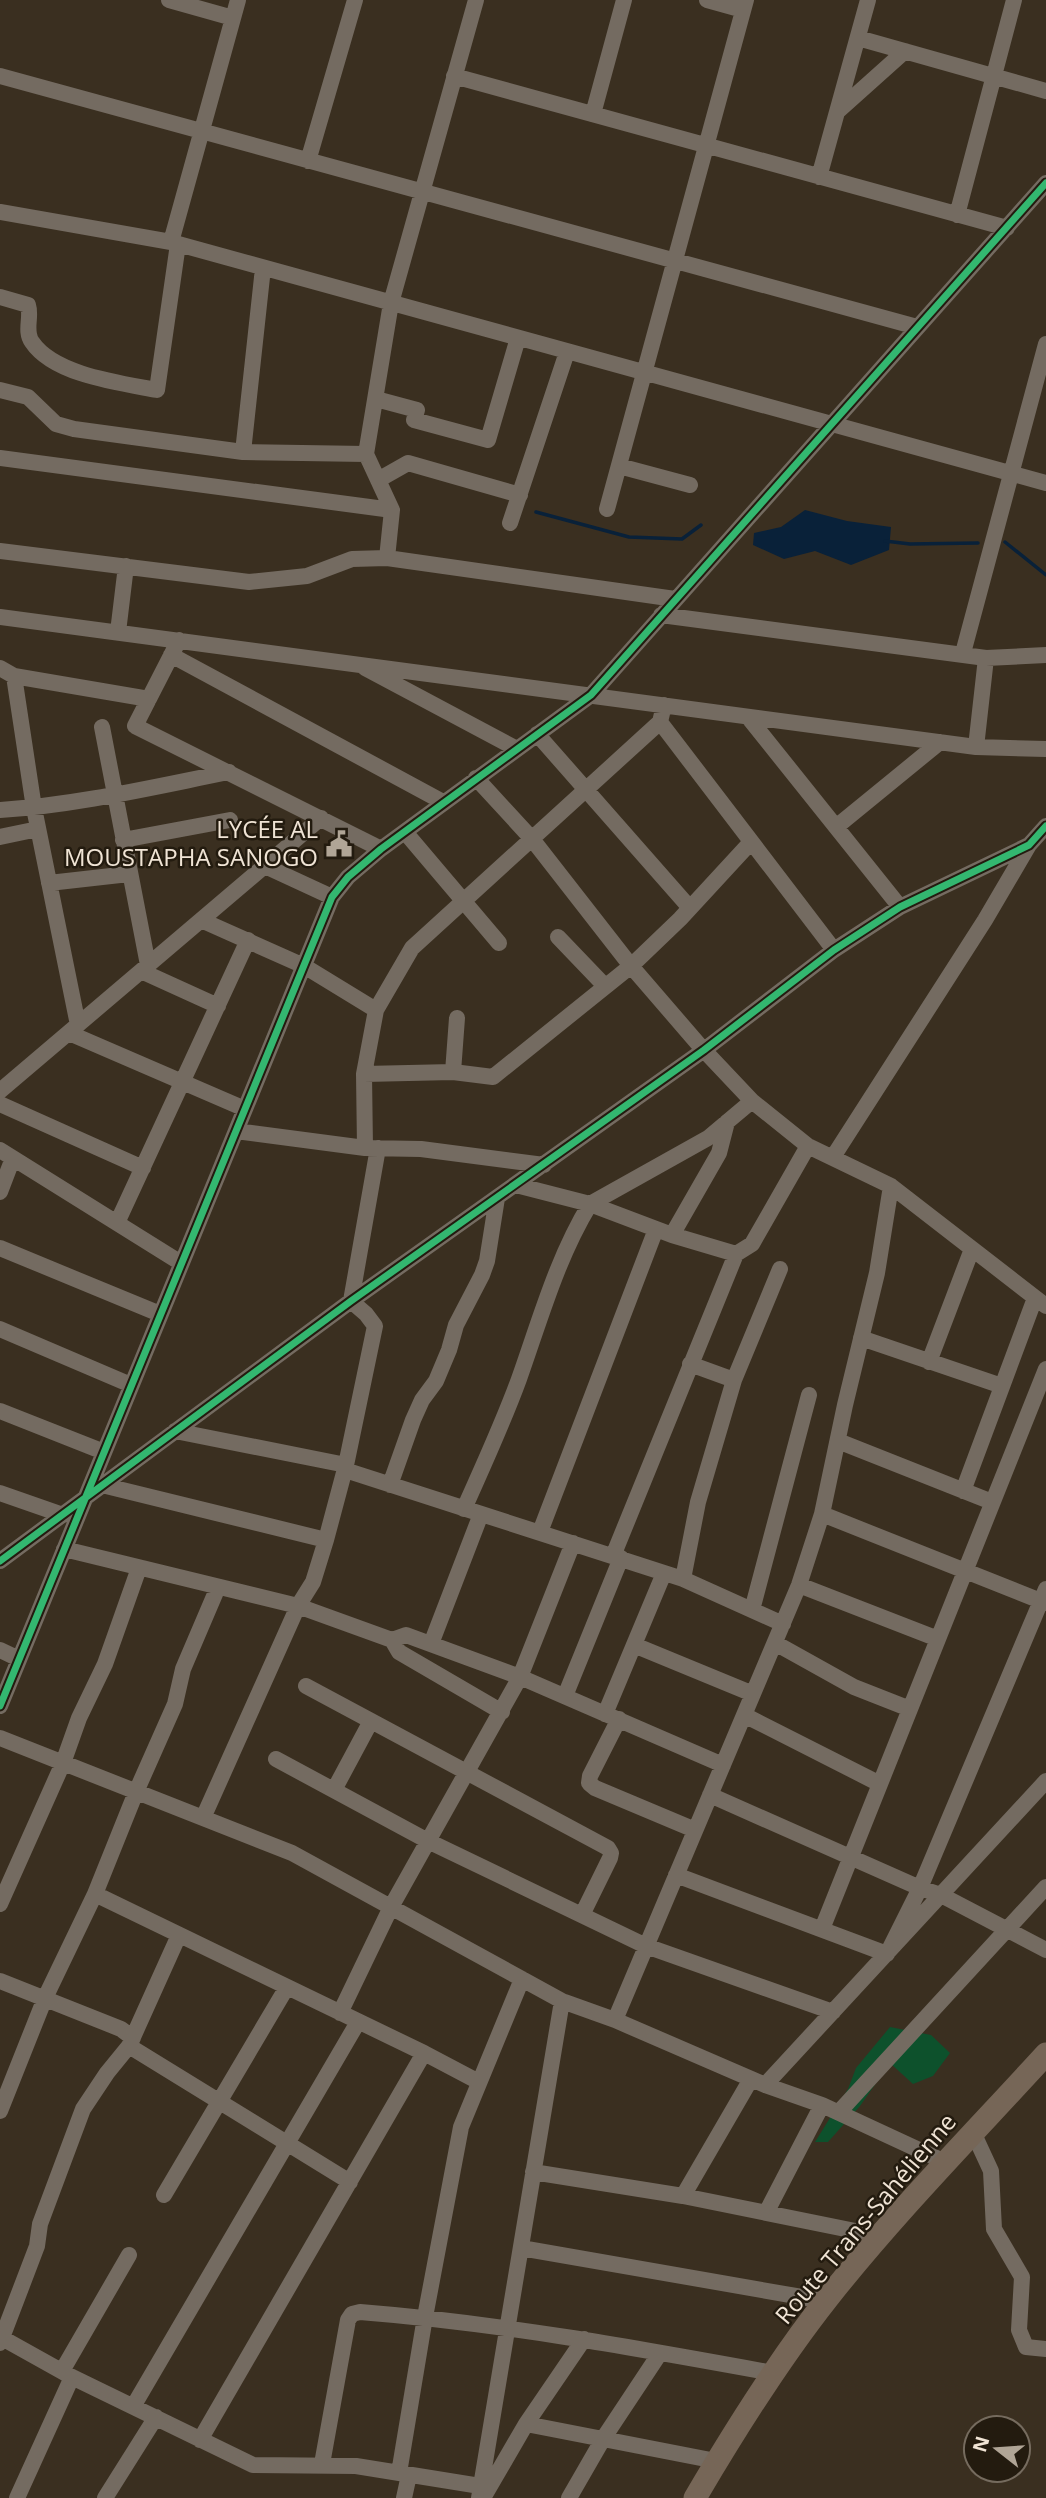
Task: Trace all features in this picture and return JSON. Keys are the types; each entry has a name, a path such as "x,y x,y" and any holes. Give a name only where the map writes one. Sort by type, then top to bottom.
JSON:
{"highway":[{"name":"Route Trans-Sahélienne","path":"695,2498 773,2373 825,2301 945,2162 1046,2054"}],"street":[{"path":"169,0 233,18"},
{"path":"0,297 28,305 28,334 32,342 65,368 79,374 157,390 174,243 201,132 238,0"},
{"path":"308,161 355,0"},
{"path":"387,558 392,510 366,454 391,303 475,0"},
{"path":"593,114 624,0"},
{"path":"607,509 745,5 707,0"},
{"path":"819,177 868,0"},
{"path":"957,215 1014,0"},
{"path":"858,38 1046,91"},
{"path":"838,111 895,63 905,51"},
{"path":"0,76 917,327"},
{"path":"454,76 1007,228"},
{"path":"0,1706 332,897 348,877 381,849 591,695 1046,183"},
{"path":"0,212 174,243 1046,483"},
{"path":"243,452 263,268"},
{"path":"376,399 417,410 414,420 488,440 518,338"},
{"path":"963,653 1046,344"},
{"path":"510,523 566,352"},
{"path":"0,390 28,397 56,424 74,429 243,452 366,454"},
{"path":"0,458 392,510"},
{"path":"378,480 408,463 520,495"},
{"path":"619,466 690,485"},
{"path":"0,551 249,582 307,576 352,559 387,558 675,599"},
{"path":"118,632 125,566"},
{"path":"661,615 986,658 1046,655"},
{"path":"0,617 976,747 1046,749"},
{"path":"179,640 135,726 381,849"},
{"path":"171,655 443,802"},
{"path":"976,747 986,658"},
{"path":"356,664 517,750"},
{"path":"74,1029 7,672 149,699"},
{"path":"351,1301 372,1148 363,1074 376,1010 411,948 660,722 664,705"},
{"path":"748,717 901,907"},
{"path":"660,722 834,950"},
{"path":"102,727 144,968"},
{"path":"537,734 690,908"},
{"path":"836,827 940,742"},
{"path":"0,810 34,808 115,795 229,772"},
{"path":"477,778 532,839 631,966 752,1101 808,1146 891,1186 1041,1302 1002,1386 963,1491"},
{"path":"143,1168 0,1092 321,818"},
{"path":"123,840 230,820"},
{"path":"833,1157 985,920 1029,845 1046,826"},
{"path":"0,837 38,829"},
{"path":"405,832 499,943"},
{"path":"363,1074 453,1072 492,1077 631,966 751,842"},
{"path":"0,1561 351,1301 704,1049 834,950 901,907 1029,845"},
{"path":"265,866 332,897"},
{"path":"48,883 129,874"},
{"path":"201,920 303,966 376,1010"},
{"path":"558,937 604,985"},
{"path":"117,1223 248,940"},
{"path":"144,968 218,1006"},
{"path":"453,1072 457,1018"},
{"path":"74,1029 245,1109"},
{"path":"464,1509 519,1381 541,1311 578,1223 590,1204 708,1138 752,1101"},
{"path":"672,1235 719,1153 727,1122"},
{"path":"236,1131 372,1148 421,1149 544,1165"},
{"path":"565,1696 690,1364 736,1254 752,1244 808,1146"},
{"path":"0,1192 7,1154 181,1263"},
{"path":"516,1185 590,1204 672,1235 736,1254"},
{"path":"615,2020 799,1585 822,1514 877,1273 891,1186"},
{"path":"390,1485 413,1420 422,1400 436,1381 456,1325 482,1275 487,1261 497,1198"},
{"path":"540,1532 656,1229"},
{"path":"0,1248 160,1314"},
{"path":"929,1362 972,1249"},
{"path":"682,1579 698,1502 734,1380 780,1269"},
{"path":"203,1818 298,1606 313,1583 326,1540 345,1468 375,1326 351,1301"},
{"path":"0,1329 131,1385"},
{"path":"861,1338 1002,1386"},
{"path":"690,1364 734,1380"},
{"path":"822,1929 1046,1368"},
{"path":"752,1610 809,1395"},
{"path":"0,1411 104,1452"},
{"path":"175,1431 345,1468 682,1579 783,1624"},
{"path":"838,1441 992,1502"},
{"path":"102,1485 326,1540"},
{"path":"0,1493 63,1514"},
{"path":"431,1644 481,1514"},
{"path":"822,1514 1045,1597 919,1888 887,1954"},
{"path":"340,2013 391,1907 520,1677 573,1543"},
{"path":"64,1549 298,1606 392,1640 399,1653 502,1712"},
{"path":"0,1904 63,1763 79,1718 105,1664 139,1568"},
{"path":"664,1573 634,1645 589,1783 595,1788 695,1830"},
{"path":"799,1585 938,1639"},
{"path":"0,2111 45,1998 95,1894 175,1704 183,1669 218,1587"},
{"path":"392,1640 406,1634 520,1677 723,1765"},
{"path":"775,1643 853,1687 910,1709"},
{"path":"634,1645 753,1694"},
{"path":"0,1650 19,1659"},
{"path":"306,1686 608,1848 610,1858 582,1915"},
{"path":"744,1715 880,1784"},
{"path":"334,1790 371,1721"},
{"path":"0,1738 292,1853 562,2001 615,2020 758,2082 839,2112 945,2162"},
{"path":"276,1759 428,1842 646,1945 833,2012"},
{"path":"683,2196 758,2082 833,2012 1046,1781"},
{"path":"710,1795 919,1888 941,1895 1046,1950"},
{"path":"676,1875 887,1954"},
{"path":"839,2112 1046,1887"},
{"path":"95,1894 479,2082"},
{"path":"179,1935 131,2042 83,2109 40,2224 37,2246 1,2341 253,2465 356,2466 404,2474 481,2494"},
{"path":"404,2498 404,2474 425,2317 461,2127 522,1979"},
{"path":"0,1981 121,2029 131,2042 349,2182"},
{"path":"164,2195 288,1987"},
{"path":"481,2494 506,2328 562,2001"},
{"path":"134,2405 358,2021"},
{"path":"200,2440 424,2053"},
{"path":"766,2213 822,2105"},
{"path":"973,2132 991,2171 994,2229 1022,2277 1019,2330 1026,2347 1046,2349"},
{"path":"533,2172 683,2196 880,2236"},
{"path":"521,2248 825,2301"},
{"path":"18,2498 67,2374 129,2255"},
{"path":"322,2464 348,2320 352,2314 360,2312 425,2317 584,2339 773,2373"},
{"path":"481,2494 584,2339"},
{"path":"569,2498 603,2439 660,2353"},
{"path":"105,2498 156,2417"},
{"path":"526,2424 716,2461"}],"green space":[{"path":"890,2027 931,2035 950,2053 933,2076 913,2084 890,2063 860,2106 828,2142 815,2142 848,2089 856,2068"}],"water":[{"path":"805,510 847,521 891,527 889,550 851,565 815,551 784,559 753,545 754,533 781,527"}],"waterway":[{"path":"536,512 629,537 682,539 701,525"},
{"path":"885,541 910,544 978,543"},
{"path":"1005,542 1046,575"}],"cycle path":[{"path":"0,1706 332,897 348,877 381,849 591,695 1046,183"},
{"path":"0,1561 351,1301 704,1050 834,950 900,907 1029,845 1046,826"}],"place":[{"name":"LYCÉE AL MOUSTAPHA SANOGO","path":"339,844"}]}
